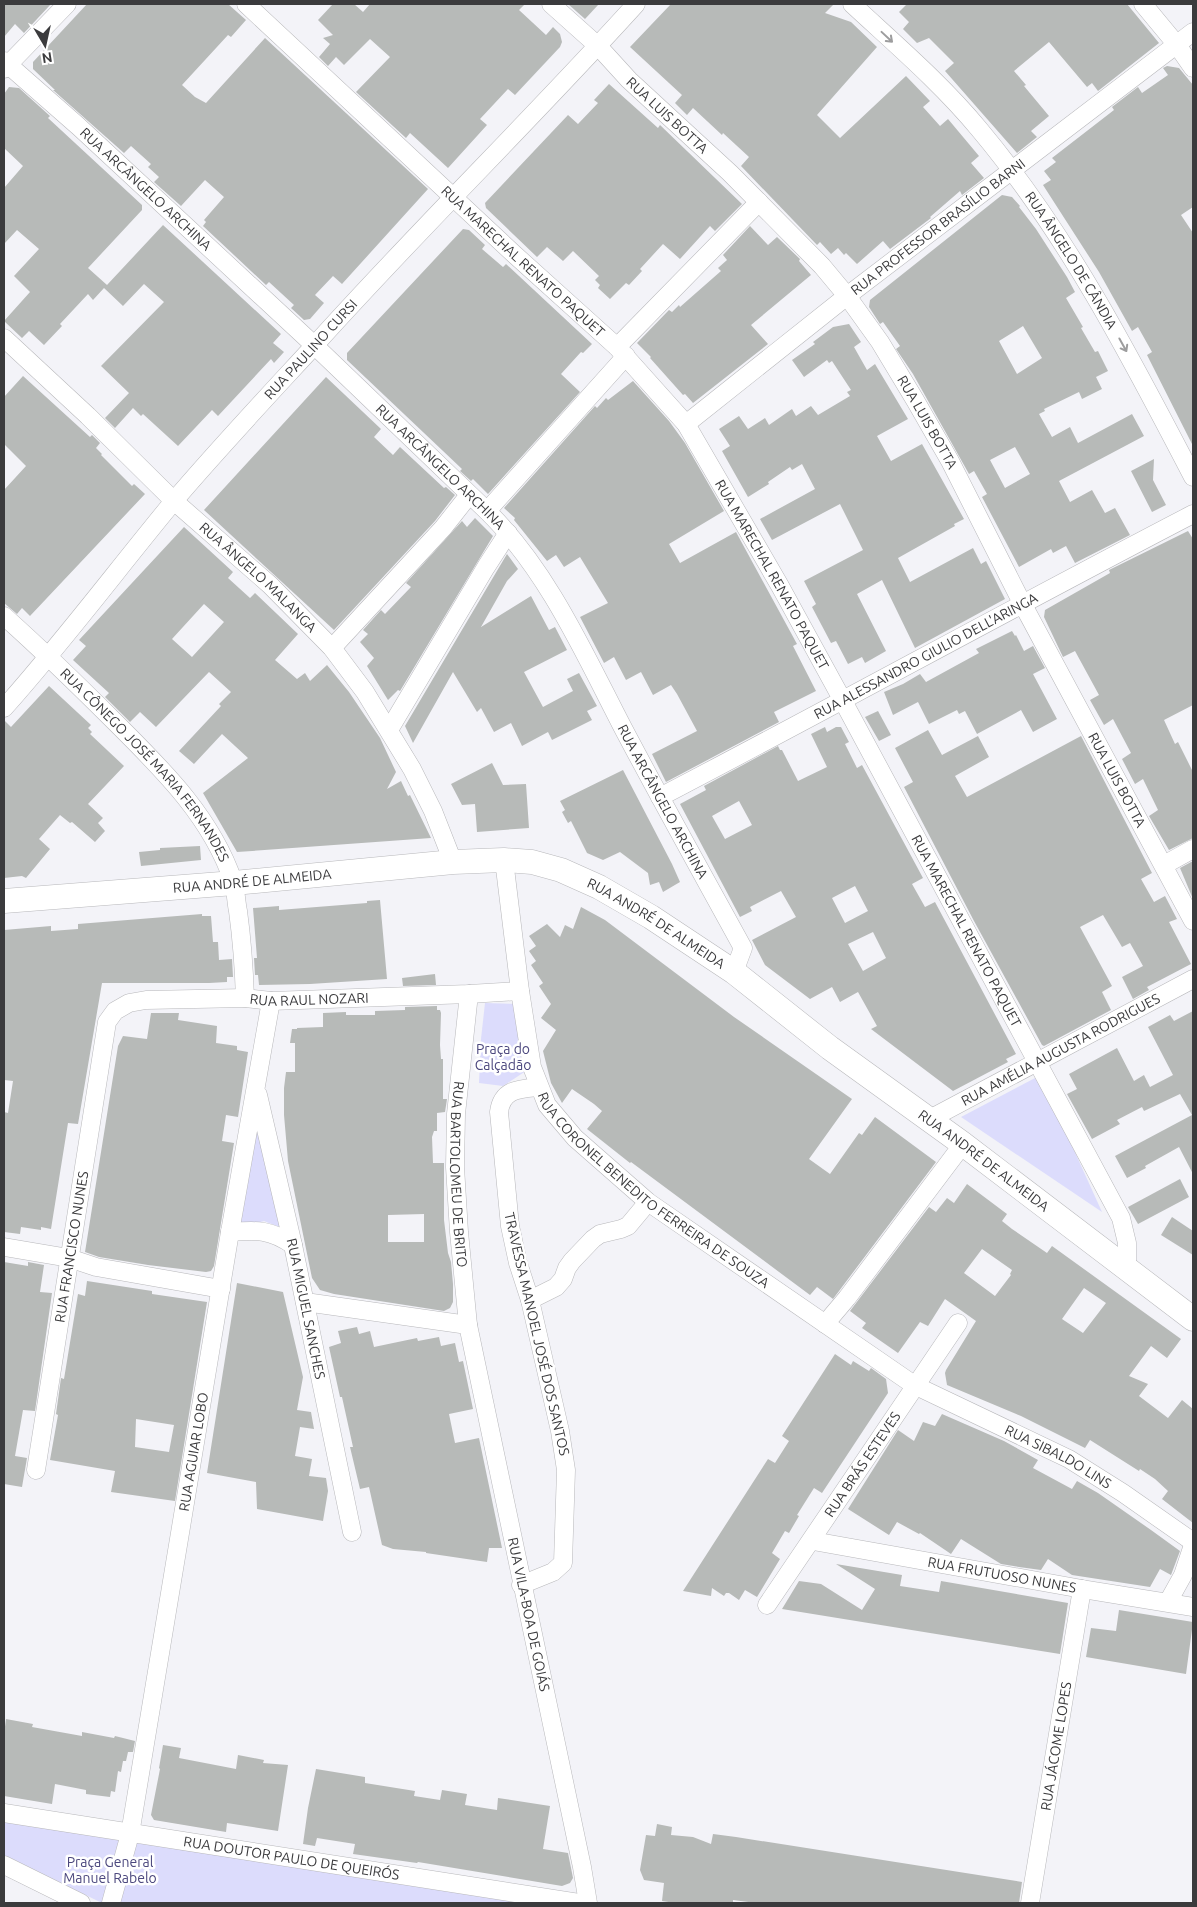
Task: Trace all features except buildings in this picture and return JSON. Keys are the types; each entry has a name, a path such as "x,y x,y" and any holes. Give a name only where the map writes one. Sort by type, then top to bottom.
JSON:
{"main road":[{"name":"RUA ANDRÉ DE ALMEIDA","path":"4,901 234,883 453,862 504,860 532,862 561,870 598,887 651,917 734,972 830,1048 963,1144 1193,1319"}],"street":[{"path":"5,65 66,4"},
{"name":"RUA MARECHAL RENATO PAQUET","path":"246,4 621,352 686,424 775,577 1121,1218 1127,1243 1127,1268"},
{"name":"RUA LUIS BOTTA","path":"551,4 598,46 629,80 759,202 822,266 847,296 880,342 916,400 984,526 1022,603 1193,921"},
{"name":"RUA PAULINO CURSI","path":"4,708 50,656 174,501 314,345 452,196 598,46 636,4"},
{"name":"RUA ÂNGELO DE CÂNDIA","path":"852,4 923,70 964,113 1012,170 1068,251 1108,317 1193,477"},
{"path":"1143,4 1177,44 1193,68"},
{"name":"RUA PROFESSOR BRASÍLIO BARNI","path":"686,424 847,296 1193,32"},
{"name":"RUA ARCÂNGELO ARCHINA","path":"5,65 78,126 314,345 508,533 550,591 743,948 734,972"},
{"path":"487,511 621,352 759,202"},
{"name":"RUA ÂNGELO MALANGA","path":"4,338 88,416 174,501 270,585 332,648 365,692 412,769 433,811 453,862"},
{"path":"332,648 443,528 469,495"},
{"name":"RUA ALESSANDRO GIULIO DELL'ARINGA","path":"660,797 843,702 1022,603 1193,514"},
{"path":"389,730 480,575 508,533"},
{"name":"RUA CÔNEGO JOSÉ MARIA FERNANDES","path":"4,616 50,656 150,757 183,793 201,818 219,848 234,883 243,949 245,998"},
{"path":"1164,865 1193,849"},
{"name":"RUA CORONEL BENEDITO FERREIRA DE SOUZA","path":"504,860 520,991 532,1068 548,1106 575,1138 648,1202 914,1386"},
{"name":"RUA AMÉLIA AUGUSTA RODRIGUES","path":"928,1120 1193,979"},
{"name":"RUA RAUL NOZARI","path":"107,1022 115,1011 129,1003 146,1000 245,998 271,1000 520,991"},
{"name":"RUA BARTOLOMEU DE BRITO","path":"468,1325 455,1167 456,1114 469,994"},
{"name":"RUA AGUIAR LOBO","path":"112,1903 130,1834 230,1232 271,1000"},
{"name":"RUA FRANCISCO NUNES","path":"36,1470 107,1022"},
{"name":"RUA MIGUEL SANCHES","path":"256,1087 293,1245 352,1532"},
{"name":"TRAVESSA MANOEL JOSÉ DOS SANTOS","path":"521,1585 553,1572 563,1563 566,1500 566,1470 560,1431 530,1300 518,1263 510,1226 499,1112 500,1103 505,1096 520,1088 539,1087"},
{"path":"825,1324 847,1298 963,1144"},
{"path":"530,1300 556,1287 563,1280 567,1268 572,1261 594,1239 600,1234 621,1230 628,1226 648,1202"},
{"path":"230,1232 267,1231 280,1236 293,1245"},
{"path":"4,1247 69,1258 96,1267 221,1289"},
{"path":"305,1302 468,1325"},
{"name":"RUA BRÁS ESTEVES","path":"767,1605 958,1323"},
{"name":"RUA VILA-BOA DE GOIÁS","path":"468,1325 588,1903"},
{"name":"RUA SIBALDO LINS","path":"914,1386 1069,1459 1124,1493 1193,1543 1183,1575 1168,1602"},
{"name":"RUA FRUTUOSO NUNES","path":"812,1541 1193,1607"},
{"name":"RUA JÁCOME LOPES","path":"1030,1903 1082,1589"},
{"name":"RUA DOUTOR PAULO DE QUEIRÓS","path":"4,1813 571,1903"},
{"path":"4,1865 81,1903"}],"green space":[{"name":"Praça do Calçadão","path":"485,1003 519,1004 529,1069 503,1086 479,1083"},
{"path":"1037,1077 1064,1128 1102,1212 961,1117"},
{"path":"258,1118 284,1229 264,1221 240,1228"},
{"name":"Praça General Manuel Rabelo","path":"4,1820 525,1903 102,1903 4,1855"}]}
